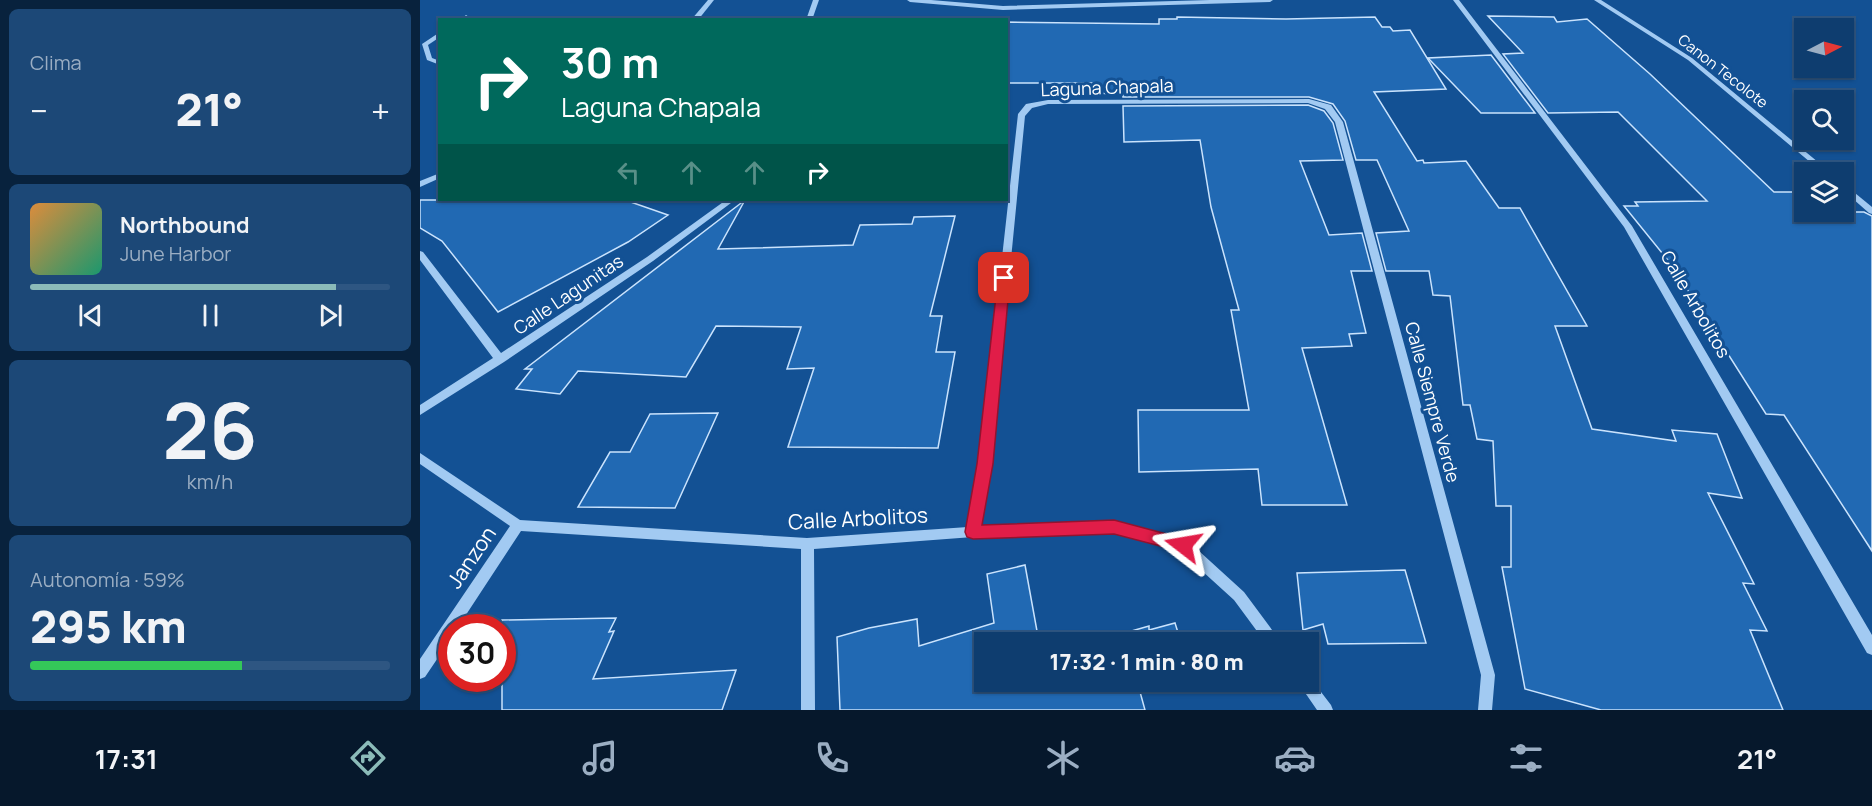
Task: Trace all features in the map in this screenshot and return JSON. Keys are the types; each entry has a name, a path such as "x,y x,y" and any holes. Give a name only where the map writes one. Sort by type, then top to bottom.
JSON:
{"street":[{"path":"696,18 711,0"},
{"path":"810,18 816,0"},
{"path":"911,0 1003,8 1143,2 1270,0"},
{"name":"Calle Arbolitos","path":"1456,0 1628,226 1872,648"},
{"name":"Canon Tecolote","path":"1597,0 1690,59 1814,162"},
{"path":"438,35 425,44 429,59 438,62"},
{"name":"Laguna Chapala","path":"973,532 985,464 1021,116 1029,106 1048,102 1309,101 1329,107"},
{"name":"Calle Siempre Verde","path":"1329,107 1339,122 1488,675 1485,710"},
{"path":"420,184 438,176"},
{"path":"1854,196 1872,211"},
{"name":"Calle Lagunitas","path":"420,411 650,259 729,201"},
{"path":"420,254 500,359"},
{"path":"420,458 518,525"},
{"name":"Calle Arbolitos","path":"518,525 807,544 973,532 1114,527 1183,545 1239,596 1266,632"},
{"name":"Janzon","path":"420,672 518,525"},
{"path":"807,544 808,710"},
{"path":"1312,692 1326,710"}],"building":[{"path":"1488,16 1554,17 1557,22 1587,19 1650,74 1774,192 1794,192 1794,222 1854,222 1854,212 1864,212 1872,216 1872,551 1784,415 1766,414 1671,264 1624,206 1638,206 1635,202 1707,201 1618,112 1548,113 1503,54 1523,53"},
{"path":"1177,17 1286,19 1375,17 1382,27 1390,27 1393,31 1410,30 1446,89 1374,92 1417,161 1423,160 1424,163 1466,161 1499,208 1520,208 1587,326 1555,326 1592,429 1676,441 1672,430 1717,434 1742,498 1708,493 1754,584 1743,583 1767,631 1750,630 1783,710 1601,710 1525,689 1502,567 1511,567 1511,506 1496,506 1493,441 1477,439 1470,405 1463,405 1450,296 1433,295 1429,271 1386,271 1376,233 1409,231 1377,160 1356,160 1345,121 1333,104 1309,97 1123,97 1123,94 1090,93 1092,83 1008,83 1008,22 1159,24 1159,19 1177,19"},
{"path":"1491,55 1535,113 1481,113 1428,58"},
{"path":"1308,105 1324,111 1333,123 1343,160 1300,161 1329,235 1362,233 1372,271 1351,271 1366,333 1349,334 1352,346 1302,348 1347,505 1262,505 1258,469 1139,472 1138,410 1249,410 1231,310 1239,310 1211,207 1200,140 1124,142 1123,106"},
{"path":"420,200 628,201 668,215 628,242 498,312 442,241 420,228"},
{"path":"744,201 718,249 853,245 860,225 912,224 914,217 955,216 930,316 942,316 936,352 955,352 938,448 788,447 814,368 787,369 801,327 716,326 686,377 578,371 560,394 516,389 532,369 525,369"},
{"path":"718,413 675,508 578,507 610,452 630,452 650,414"},
{"path":"1025,565 1037,632 974,632 974,692 1140,692 1145,710 840,710 837,637 917,619 919,646 994,623 987,574"},
{"path":"1405,570 1426,643 1328,644 1323,624 1303,630 1297,573"},
{"path":"616,618 609,632 614,631 593,679 736,670 722,710 502,710 502,692 516,692 516,620"},
{"path":"1175,623 1178,632 1128,632 1149,626 1149,630"}],"route":[{"path":"1004,278 985,464 973,532 1114,527 1183,545"}]}
